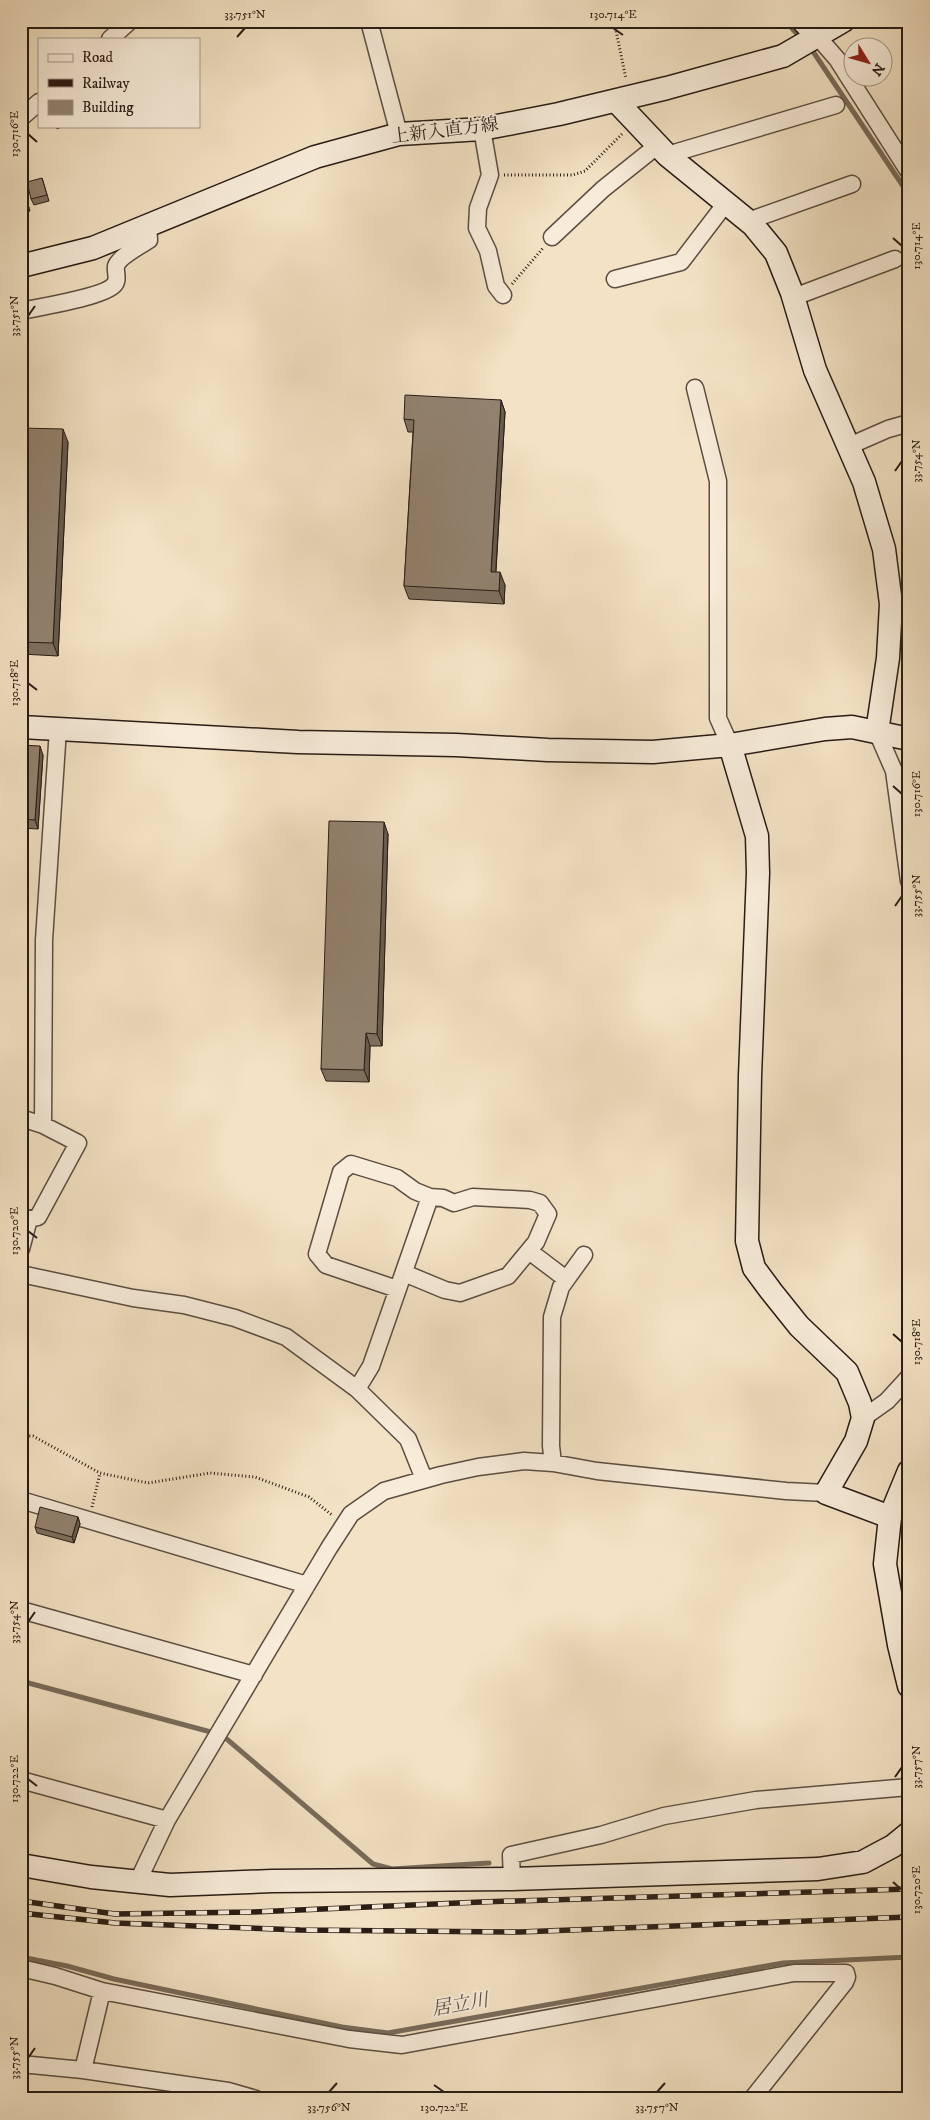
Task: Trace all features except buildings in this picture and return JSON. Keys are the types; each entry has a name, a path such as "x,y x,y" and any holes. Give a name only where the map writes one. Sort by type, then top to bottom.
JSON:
{"street":[{"path":"111,38 130,21"},
{"path":"369,21 400,134"},
{"name":"上新入直方線","path":"21,266 93,248 315,157 400,134 482,129 623,99 783,56 810,29 843,21"},
{"path":"810,29 837,59 909,172"},
{"path":"623,99 636,122 663,150 748,221 776,253 794,298 815,370 864,482 884,549 891,604 888,658 876,732 894,771 909,881"},
{"path":"23,112 38,103"},
{"path":"552,237 603,189 663,150 836,105"},
{"path":"482,129 490,175 478,208 477,228 488,251 496,286 503,295"},
{"path":"748,221 852,184"},
{"path":"615,279 681,262 726,203"},
{"path":"21,310 100,294 114,286 116,266 120,260 149,240 148,224"},
{"path":"794,298 894,260"},
{"path":"695,388 718,481 718,718 730,745 758,836 747,1241 754,1268 799,1326 847,1372 860,1403 863,1418 856,1441 826,1493"},
{"path":"849,446 888,429 909,423"},
{"path":"21,727 298,742 653,752 730,745 825,729 852,727 909,739"},
{"path":"43,1125 44,940 58,729"},
{"path":"21,1118 43,1125 78,1143 38,1217 25,1217 21,1250"},
{"path":"397,1289 326,1265 317,1254 341,1172 351,1164 397,1178 415,1191 430,1197 443,1198 454,1203 473,1197 486,1196 530,1200 540,1203 548,1214 536,1242 508,1276 460,1293 445,1290 404,1274"},
{"path":"357,1389 371,1366 430,1197"},
{"path":"529,1251 566,1279"},
{"path":"553,1463 551,1446 552,1316 561,1287 584,1255"},
{"path":"21,1274 133,1298 184,1305 235,1318 286,1338 357,1389 408,1439 424,1479"},
{"path":"863,1418 887,1401 909,1376"},
{"path":"137,1883 167,1820 343,1526 351,1514 384,1491 424,1479 478,1467 515,1462 553,1463 746,1487 826,1493 890,1517"},
{"path":"909,1471 890,1517 885,1564 909,1686"},
{"path":"21,1500 307,1585"},
{"path":"21,1610 254,1675"},
{"path":"21,1780 167,1820"},
{"path":"512,1879 511,1855 601,1835 664,1816 756,1800 909,1787"},
{"path":"21,1864 91,1877 170,1885 272,1881 512,1879 818,1870 863,1862 892,1846 909,1833"},
{"path":"21,1968 55,1976 102,1991 350,2040 402,2045 794,1973 846,1972 845,1982 752,2099"},
{"path":"83,2070 102,1991"},
{"path":"21,2064 83,2070 228,2091 256,2099"}],"path":[{"path":"614,21 623,99"},
{"path":"490,175 573,175 585,171 636,122"},
{"path":"503,295 552,237"},
{"path":"21,1430 28,1436 33,1436 100,1474 148,1483 210,1474 255,1477 309,1497 343,1526"},
{"path":"21,1459 28,1436"},
{"path":"89,1520 100,1474"}],"waterway":[{"path":"785,21 802,39"},
{"path":"810,47 909,195"},
{"path":"21,1681 222,1735 373,1864 392,1869 489,1863"},
{"name":"居立川","path":"21,1957 67,1966 114,1979 342,2027 388,2033 783,1963 909,1957"}],"railway":[{"path":"21,1901 115,1914 252,1912 481,1902 909,1889"},
{"path":"21,1913 115,1923 300,1930 520,1932 909,1917"}]}
